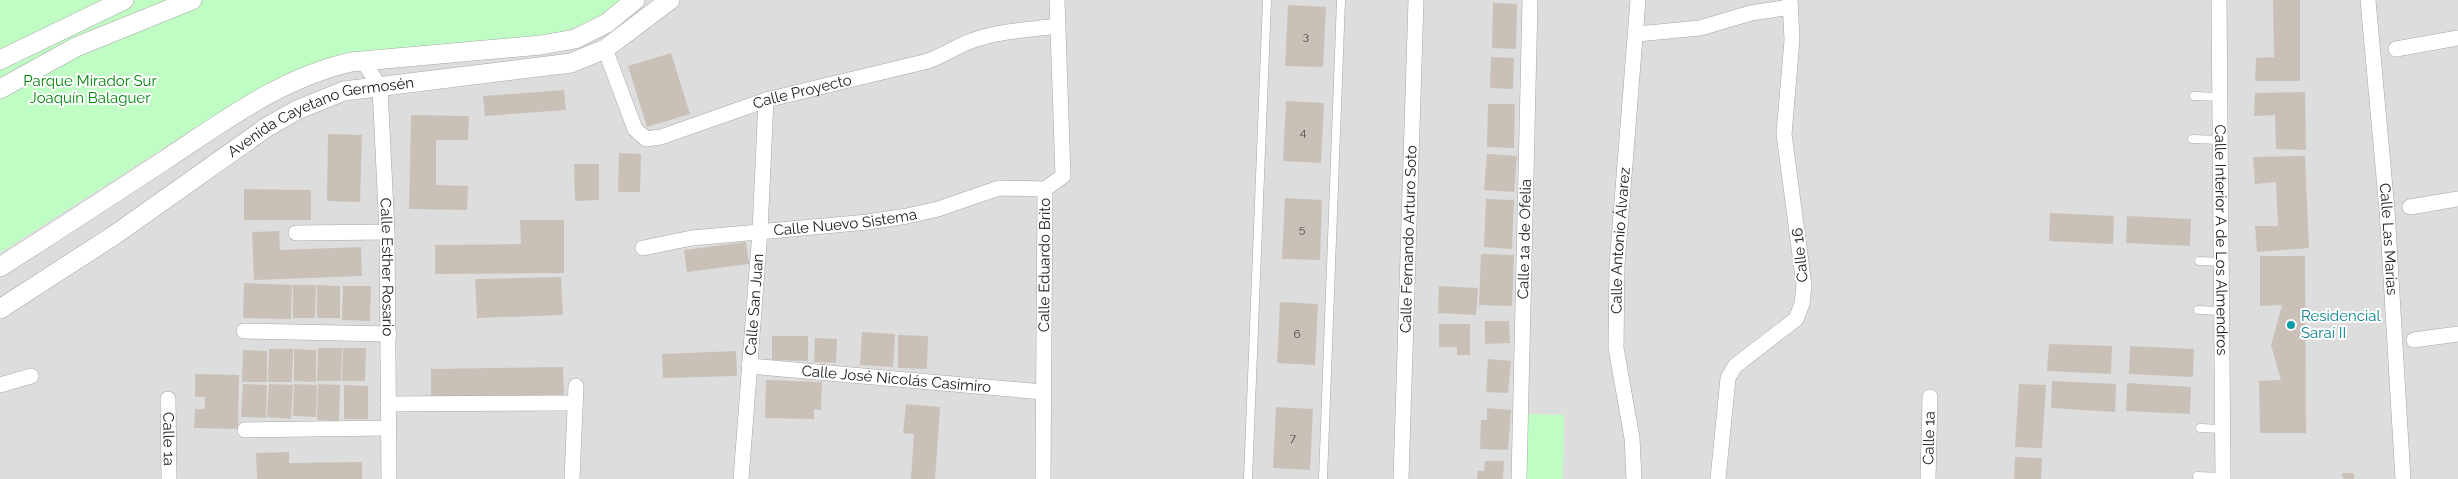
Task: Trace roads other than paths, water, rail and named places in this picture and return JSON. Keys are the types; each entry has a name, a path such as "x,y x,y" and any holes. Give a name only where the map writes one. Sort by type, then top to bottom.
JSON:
{"street":[{"path":"0,60 124,0"},
{"path":"0,89 76,47 192,0"},
{"name":"Avenida Cayetano Germosén","path":"0,268 239,110 292,82 324,68 363,60 532,46 575,39 607,23 635,0"},
{"name":"Avenida Cayetano Germosén","path":"0,309 65,268 268,127 296,110 344,91 562,65 605,49 670,0"},
{"name":"Calle Eduardo Brito","path":"1043,479 1045,189 1063,176 1057,0"},
{"name":"Calle Fernando Arturo Soto","path":"1401,479 1416,0"},
{"name":"Calle 1a de Ofelia","path":"1519,479 1530,0"},
{"name":"Calle Antonio Álvarez","path":"1634,479 1632,438 1616,348 1617,265 1637,34 1638,0"},
{"name":"Calle Interior A de Los Almendros","path":"2219,0 2222,478"},
{"name":"Calle Las Marías","path":"2368,0 2387,210 2403,479"},
{"path":"1637,34 1700,28 1751,12 1790,4"},
{"name":"Calle 16","path":"1718,479 1728,378 1735,366 1796,319 1802,304 1804,285 1784,134 1792,40 1790,4"},
{"name":"Calle Proyecto","path":"605,49 635,129 646,139 661,137 766,100 928,61 948,54 970,41 1010,32 1057,26"},
{"path":"2396,49 2458,38"},
{"name":"Calle Esther Rosario","path":"363,60 380,88 387,232 389,479"},
{"name":"Calle San Juan","path":"742,479 748,366 760,231 766,100"},
{"name":"Calle Nuevo Sistema","path":"643,248 692,238 868,222 907,216 938,209 999,188 1045,189"},
{"path":"2410,207 2458,199"},
{"path":"296,233 387,232"},
{"path":"244,332 389,334"},
{"path":"2414,340 2458,334"},
{"name":"Calle José Nicolás Casimiro","path":"748,366 1044,392"},
{"path":"0,385 31,376"},
{"path":"572,479 576,386"},
{"name":"Calle 1a","path":"1928,479 1930,397"},
{"name":"Calle 1a","path":"168,399 169,479"},
{"path":"388,404 575,403"},
{"path":"245,430 388,428"}],"lane":[{"path":"1248,479 1267,0"},
{"path":"1323,479 1341,0"},
{"path":"2194,96 2220,97"},
{"path":"2192,139 2220,140"},
{"path":"2199,261 2221,262"},
{"path":"2198,310 2221,311"},
{"path":"2200,428 2222,429"},
{"path":"2197,476 2222,478"}],"place":[{"name":"Residencial Saraí II","path":"2291,325"}],"park label":[{"name":"Parque Mirador Sur Joaquín Balaguer","path":"90,90"}]}
